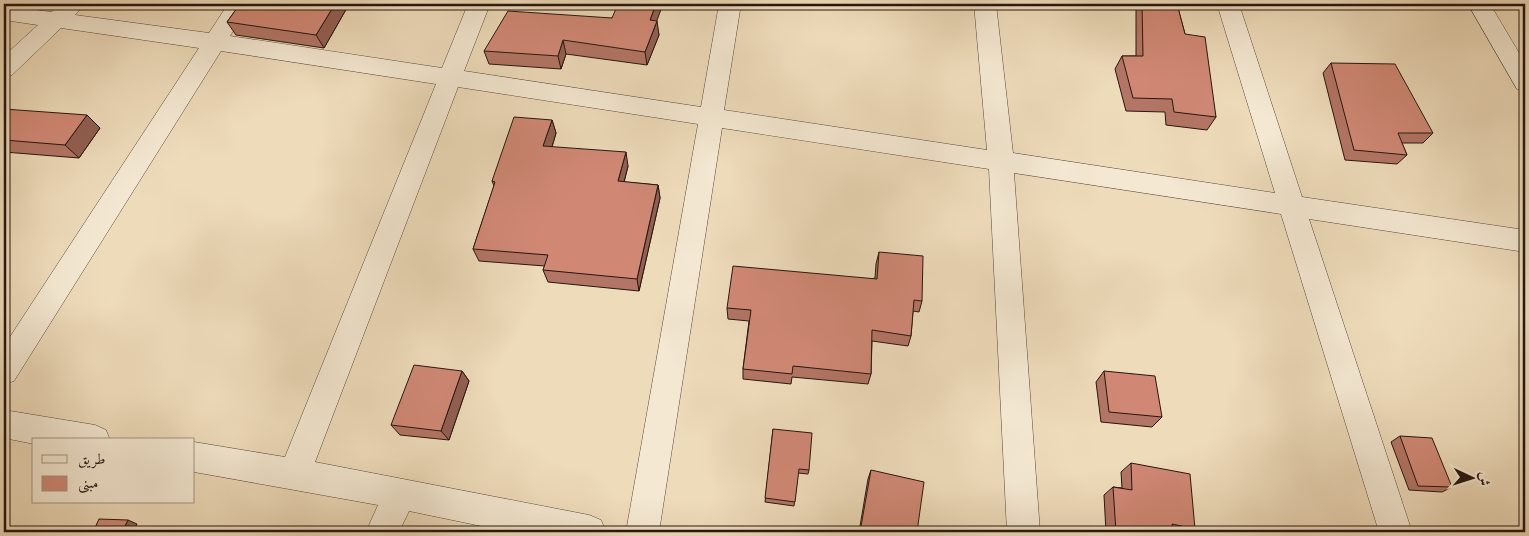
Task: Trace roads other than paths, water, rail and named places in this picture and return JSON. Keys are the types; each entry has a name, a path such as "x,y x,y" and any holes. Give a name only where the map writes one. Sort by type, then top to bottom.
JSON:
{"street":[{"path":"4,70 74,4"},
{"path":"4,371 239,4"},
{"path":"294,474 479,4"},
{"path":"642,532 730,4"},
{"path":"985,4 1001,161 1024,532"},
{"path":"1228,4 1395,532"},
{"path":"1479,4 1525,83"},
{"path":"4,13 216,42 712,119 1525,241"},
{"path":"4,424 84,438"},
{"path":"195,457 343,482 589,532"},
{"path":"382,532 400,494"}]}
